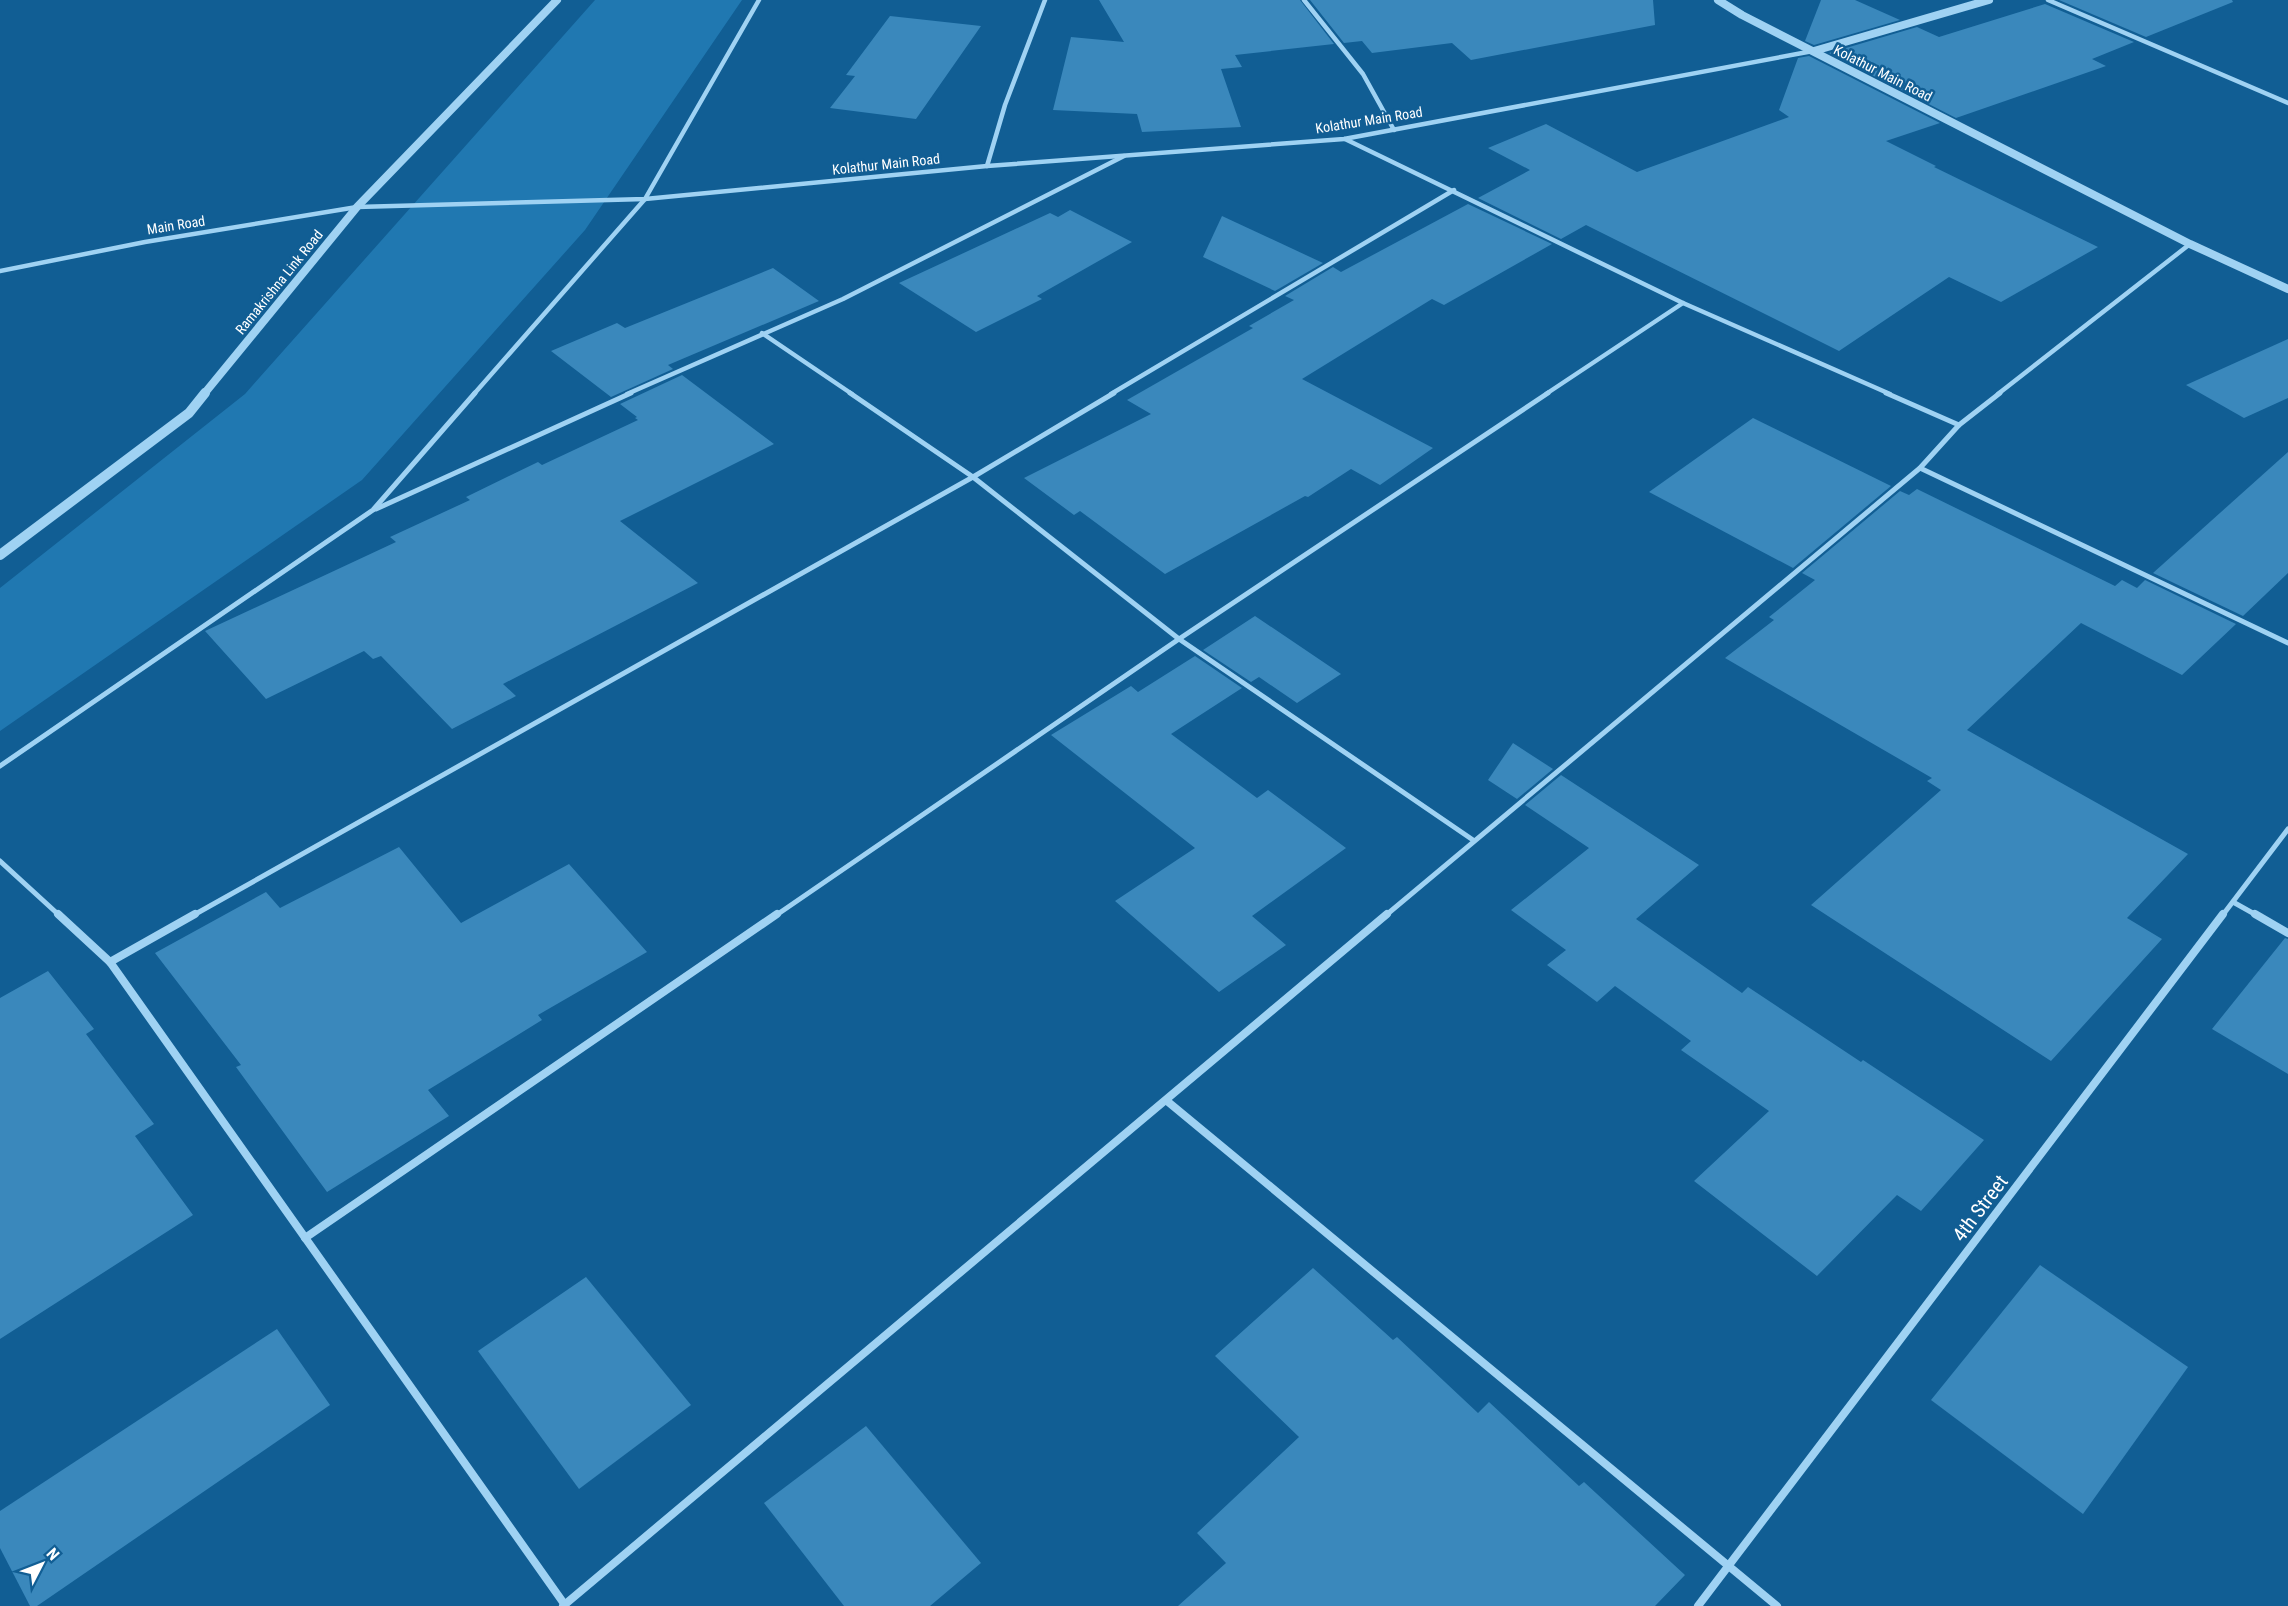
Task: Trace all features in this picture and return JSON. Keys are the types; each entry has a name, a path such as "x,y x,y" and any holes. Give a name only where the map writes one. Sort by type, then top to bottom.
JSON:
{"street":[{"name":"Ramakrishna Link Road","path":"0,555 189,413 357,207 557,0"},
{"path":"373,510 645,199 759,0"},
{"path":"987,166 1005,105 1045,0"},
{"path":"1304,0 1363,74 1394,130"},
{"path":"1718,0 1742,15 1814,51 1989,0"},
{"path":"2048,0 2288,103"},
{"name":"Kolathur Main Road","path":"357,207 645,199 987,166 1344,139 1814,51 2190,244 2288,289"},
{"path":"1344,139 1454,190 1683,303 1959,424"},
{"path":"0,766 373,510 762,333 843,299 1127,154"},
{"path":"110,962 973,477 1454,190"},
{"name":"Main Road","path":"0,271 145,242 357,207"},
{"path":"0,861 110,962 564,1605 1167,1101 1473,840 1920,468 1959,424 2190,244"},
{"path":"305,1238 1179,639 1683,303"},
{"path":"762,333 973,477 1179,639 1473,840"},
{"path":"1920,468 2288,643"},
{"name":"4th Street","path":"1698,1606 2288,829"},
{"path":"2233,902 2288,933"},
{"path":"1167,1101 1728,1568 1777,1606"}],"shaded area":[{"path":"595,0 742,0 585,230 362,480 0,731 0,588 245,394"}],"building":[{"path":"1099,0 1300,0 1334,44 1235,55 1242,67 1221,69 1241,127 1142,132 1137,114 1053,110 1071,37 1124,42"},
{"path":"1310,0 1653,0 1655,25 1471,60 1452,43 1372,53 1362,41 1344,43"},
{"path":"1821,0 1855,0 1900,20 1814,45 1805,41"},
{"path":"2059,0 2232,0 2233,2 2146,37"},
{"path":"2045,4 2134,42 2092,59 2106,66 1956,118 1829,53 1917,27 1939,37"},
{"path":"890,16 981,26 916,119 830,108 855,76 846,75"},
{"path":"1809,56 1940,123 1886,141 2098,247 2001,302 1949,277 1839,351 1586,225 1561,239 1478,198 1530,170 1488,148 1546,124 1637,172 1789,117 1779,110 1798,58"},
{"path":"1468,204 1552,244 1444,305 1432,299 1302,379 1433,448 1380,485 1351,469 1308,497 1305,496 1165,574 1080,511 1074,515 1024,478 1151,414 1127,400 1253,328 1249,326 1294,300 1285,296 1333,267 1341,272"},
{"path":"1070,210 1132,242 1037,296 1042,299 976,332 899,283 1050,213 1058,217"},
{"path":"1222,216 1323,263 1275,291 1203,257"},
{"path":"773,268 819,301 668,365 673,369 611,397 551,351 617,323 625,328"},
{"path":"2288,339 2288,398 2244,418 2186,385"},
{"path":"682,375 774,444 620,521 698,583 503,684 516,696 452,729 381,656 373,659 364,651 266,699 205,631 396,542 390,537 470,500 466,497 538,462 542,465 638,420 620,404"},
{"path":"1753,418 1891,486 1793,568 1649,492"},
{"path":"2288,452 2288,573 2243,616 2153,573"},
{"path":"1917,489 2115,586 2122,580 2137,588 2145,580 2236,624 2182,675 2081,623 1967,730 2188,854 2127,918 2162,939 2051,1061 1811,905 1941,790 1927,781 1932,778 1725,658 1774,620 1769,617 1815,580 1802,573 1900,491 1909,495"},
{"path":"1255,616 1341,674 1297,703 1259,677 1251,682 1203,650"},
{"path":"1195,656 1242,688 1171,734 1257,798 1268,790 1346,848 1252,916 1286,945 1219,992 1115,901 1195,848 1051,735 1131,686 1138,692"},
{"path":"1513,743 1553,769 1517,799 1488,780"},
{"path":"1561,775 1699,865 1636,919 1742,993 1748,987 1984,1140 1921,1211 1897,1195 1817,1276 1694,1181 1769,1111 1681,1050 1691,1041 1615,986 1597,1002 1547,965 1566,950 1511,910 1589,848 1525,805"},
{"path":"399,847 461,923 569,864 647,952 538,1015 542,1020 428,1090 449,1116 327,1192 236,1067 241,1065 155,953 266,892 280,908"},
{"path":"2285,938 2288,939 2288,1074 2212,1029"},
{"path":"48,971 94,1029 86,1034 154,1124 135,1136 193,1215 0,1339 0,998"},
{"path":"2040,1265 2188,1367 2083,1514 1931,1400"},
{"path":"1313,1268 1393,1340 1397,1337 1478,1413 1489,1402 1579,1486 1584,1482 1685,1575 1655,1606 1178,1606 1226,1563 1197,1533 1299,1437 1215,1356"},
{"path":"586,1277 691,1405 579,1489 478,1351"},
{"path":"277,1329 330,1405 37,1606 30,1606 0,1548 0,1511"},
{"path":"866,1426 981,1563 930,1606 844,1606 764,1503"}]}
